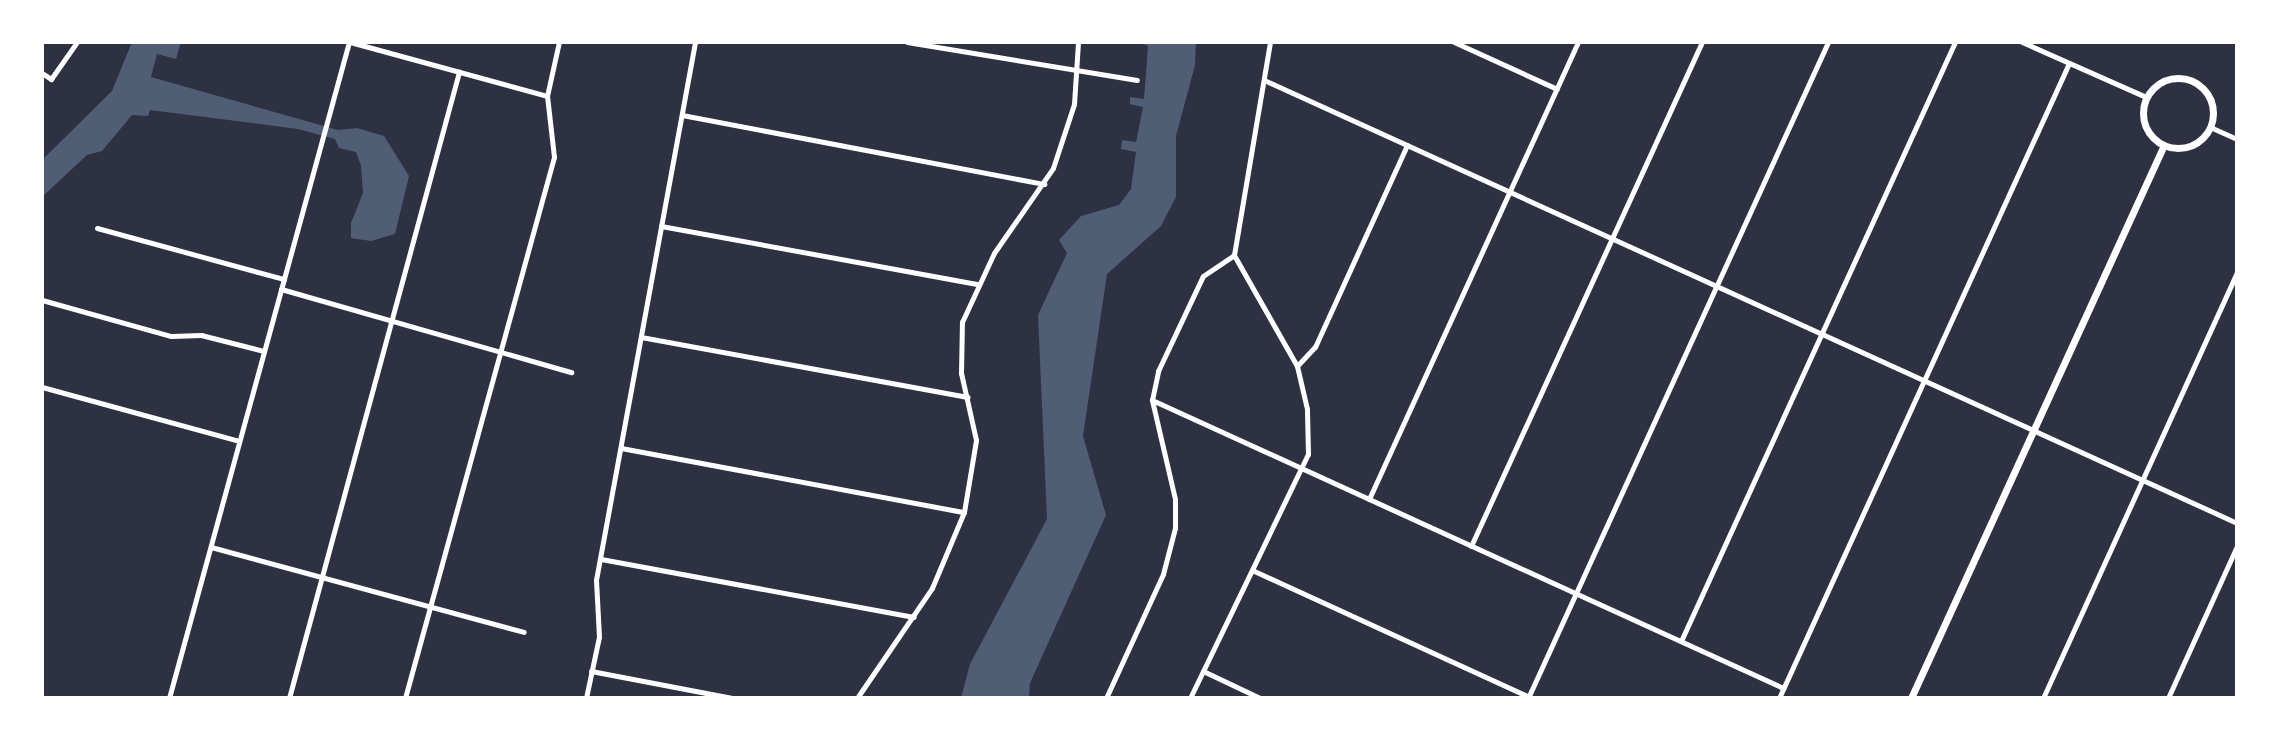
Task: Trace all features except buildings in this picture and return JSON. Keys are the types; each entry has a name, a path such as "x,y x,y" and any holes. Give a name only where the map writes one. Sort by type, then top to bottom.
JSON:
{"street":[{"path":"42,73 51,79 77,42"},
{"path":"169,698 349,42 547,96"},
{"path":"405,698 554,157 547,96 559,42"},
{"path":"586,698 599,637 596,580 695,42"},
{"path":"907,42 1078,74 1137,80"},
{"path":"857,698 914,617 964,512 976,448 959,346 977,284 1045,184 1069,127 1078,74 1078,42"},
{"path":"1190,698 1308,454 1307,409 1297,366 1234,255 1270,42"},
{"path":"1454,42 1557,89"},
{"path":"1369,499 1578,42"},
{"path":"1471,546 1702,42"},
{"path":"1252,570 1530,698 1828,42"},
{"path":"1681,641 1955,42"},
{"path":"2022,42 2146,97"},
{"path":"1779,698 2069,63"},
{"path":"289,698 459,72"},
{"path":"2169,79 2194,82 2211,102 2210,127 2190,145 2164,145 2144,122 2146,97 2169,79"},
{"path":"1264,80 2237,523"},
{"path":"682,115 1045,184"},
{"path":"2210,127 2237,139"},
{"path":"1297,366 1315,347 1407,145"},
{"path":"1911,698 2164,145"},
{"path":"661,226 977,284"},
{"path":"97,228 284,279"},
{"path":"1106,698 1163,574 1175,528 1175,499 1152,400 1169,340 1203,276 1234,255"},
{"path":"2043,698 2237,272"},
{"path":"281,289 571,372"},
{"path":"42,300 171,336 201,335 264,351"},
{"path":"641,337 968,397"},
{"path":"42,387 239,441"},
{"path":"1152,400 1783,688"},
{"path":"621,448 964,512"},
{"path":"2168,698 2237,546"},
{"path":"211,547 524,632"},
{"path":"601,559 914,617"},
{"path":"591,671 733,698"},
{"path":"1203,671 1260,698"}],"water":[{"path":"132,42 181,42 176,59 157,54 151,77 338,130 357,128 384,136 409,176 395,234 371,241 351,238 351,223 363,193 361,166 356,152 339,148 335,139 298,129 150,110 148,116 132,115 102,151 87,155 42,197 42,160 112,91"},
{"path":"1138,42 1196,42 1195,65 1176,136 1176,197 1161,226 1107,274 1083,436 1106,515 1030,683 1029,698 961,698 970,664 1047,519 1038,315 1067,253 1059,240 1081,216 1119,205 1131,189 1136,152 1121,149 1122,140 1136,142 1143,107 1130,104 1130,97 1144,99 1148,46"}]}
